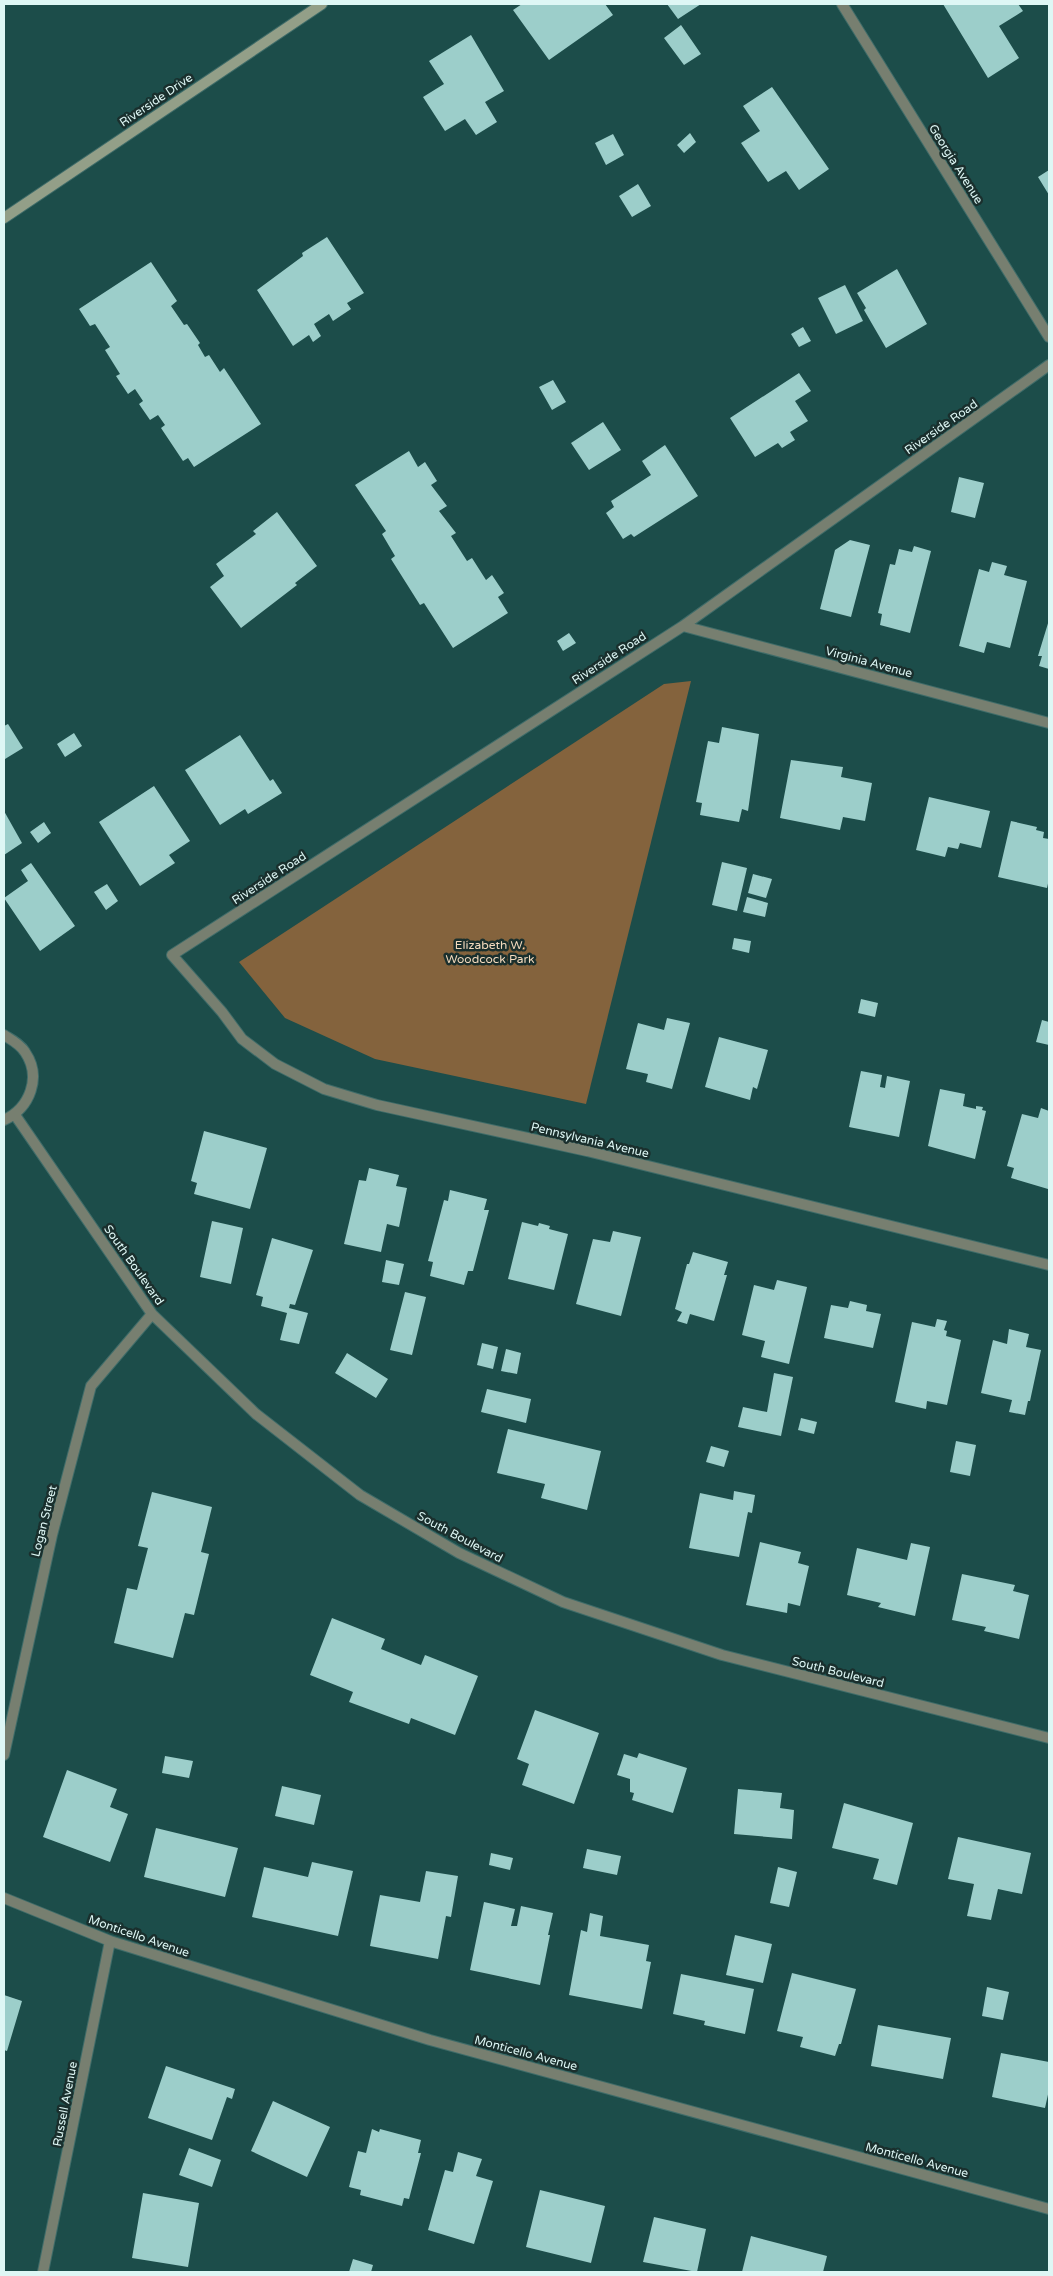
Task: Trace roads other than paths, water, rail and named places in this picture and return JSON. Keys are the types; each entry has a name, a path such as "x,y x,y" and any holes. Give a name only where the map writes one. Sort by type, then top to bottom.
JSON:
{"street":[{"name":"Riverside Drive","path":"4,218 322,4"},
{"name":"Georgia Avenue","path":"842,4 1049,337"},
{"name":"Riverside Road","path":"172,955 683,626 1049,365"},
{"name":"Virginia Avenue","path":"683,626 1049,723"},
{"name":"Pennsylvania Avenue","path":"172,955 222,1012 242,1039 275,1064 324,1089 378,1105 587,1151 1049,1265"},
{"path":"4,1036 15,1042 25,1051 31,1064 33,1078 30,1092 24,1105 15,1115 4,1120"},
{"name":"South Boulevard","path":"15,1115 152,1314 256,1414 360,1495 459,1553 563,1602 722,1655 1049,1738"},
{"name":"Logan Street","path":"4,1755 52,1535 91,1386 152,1314"},
{"name":"Monticello Avenue","path":"4,1898 110,1941 430,2040 1049,2209"},
{"name":"Russell Avenue","path":"43,2272 110,1941"}],"park label":[{"name":"Elizabeth W. Woodcock Park","path":"490,952"}]}
